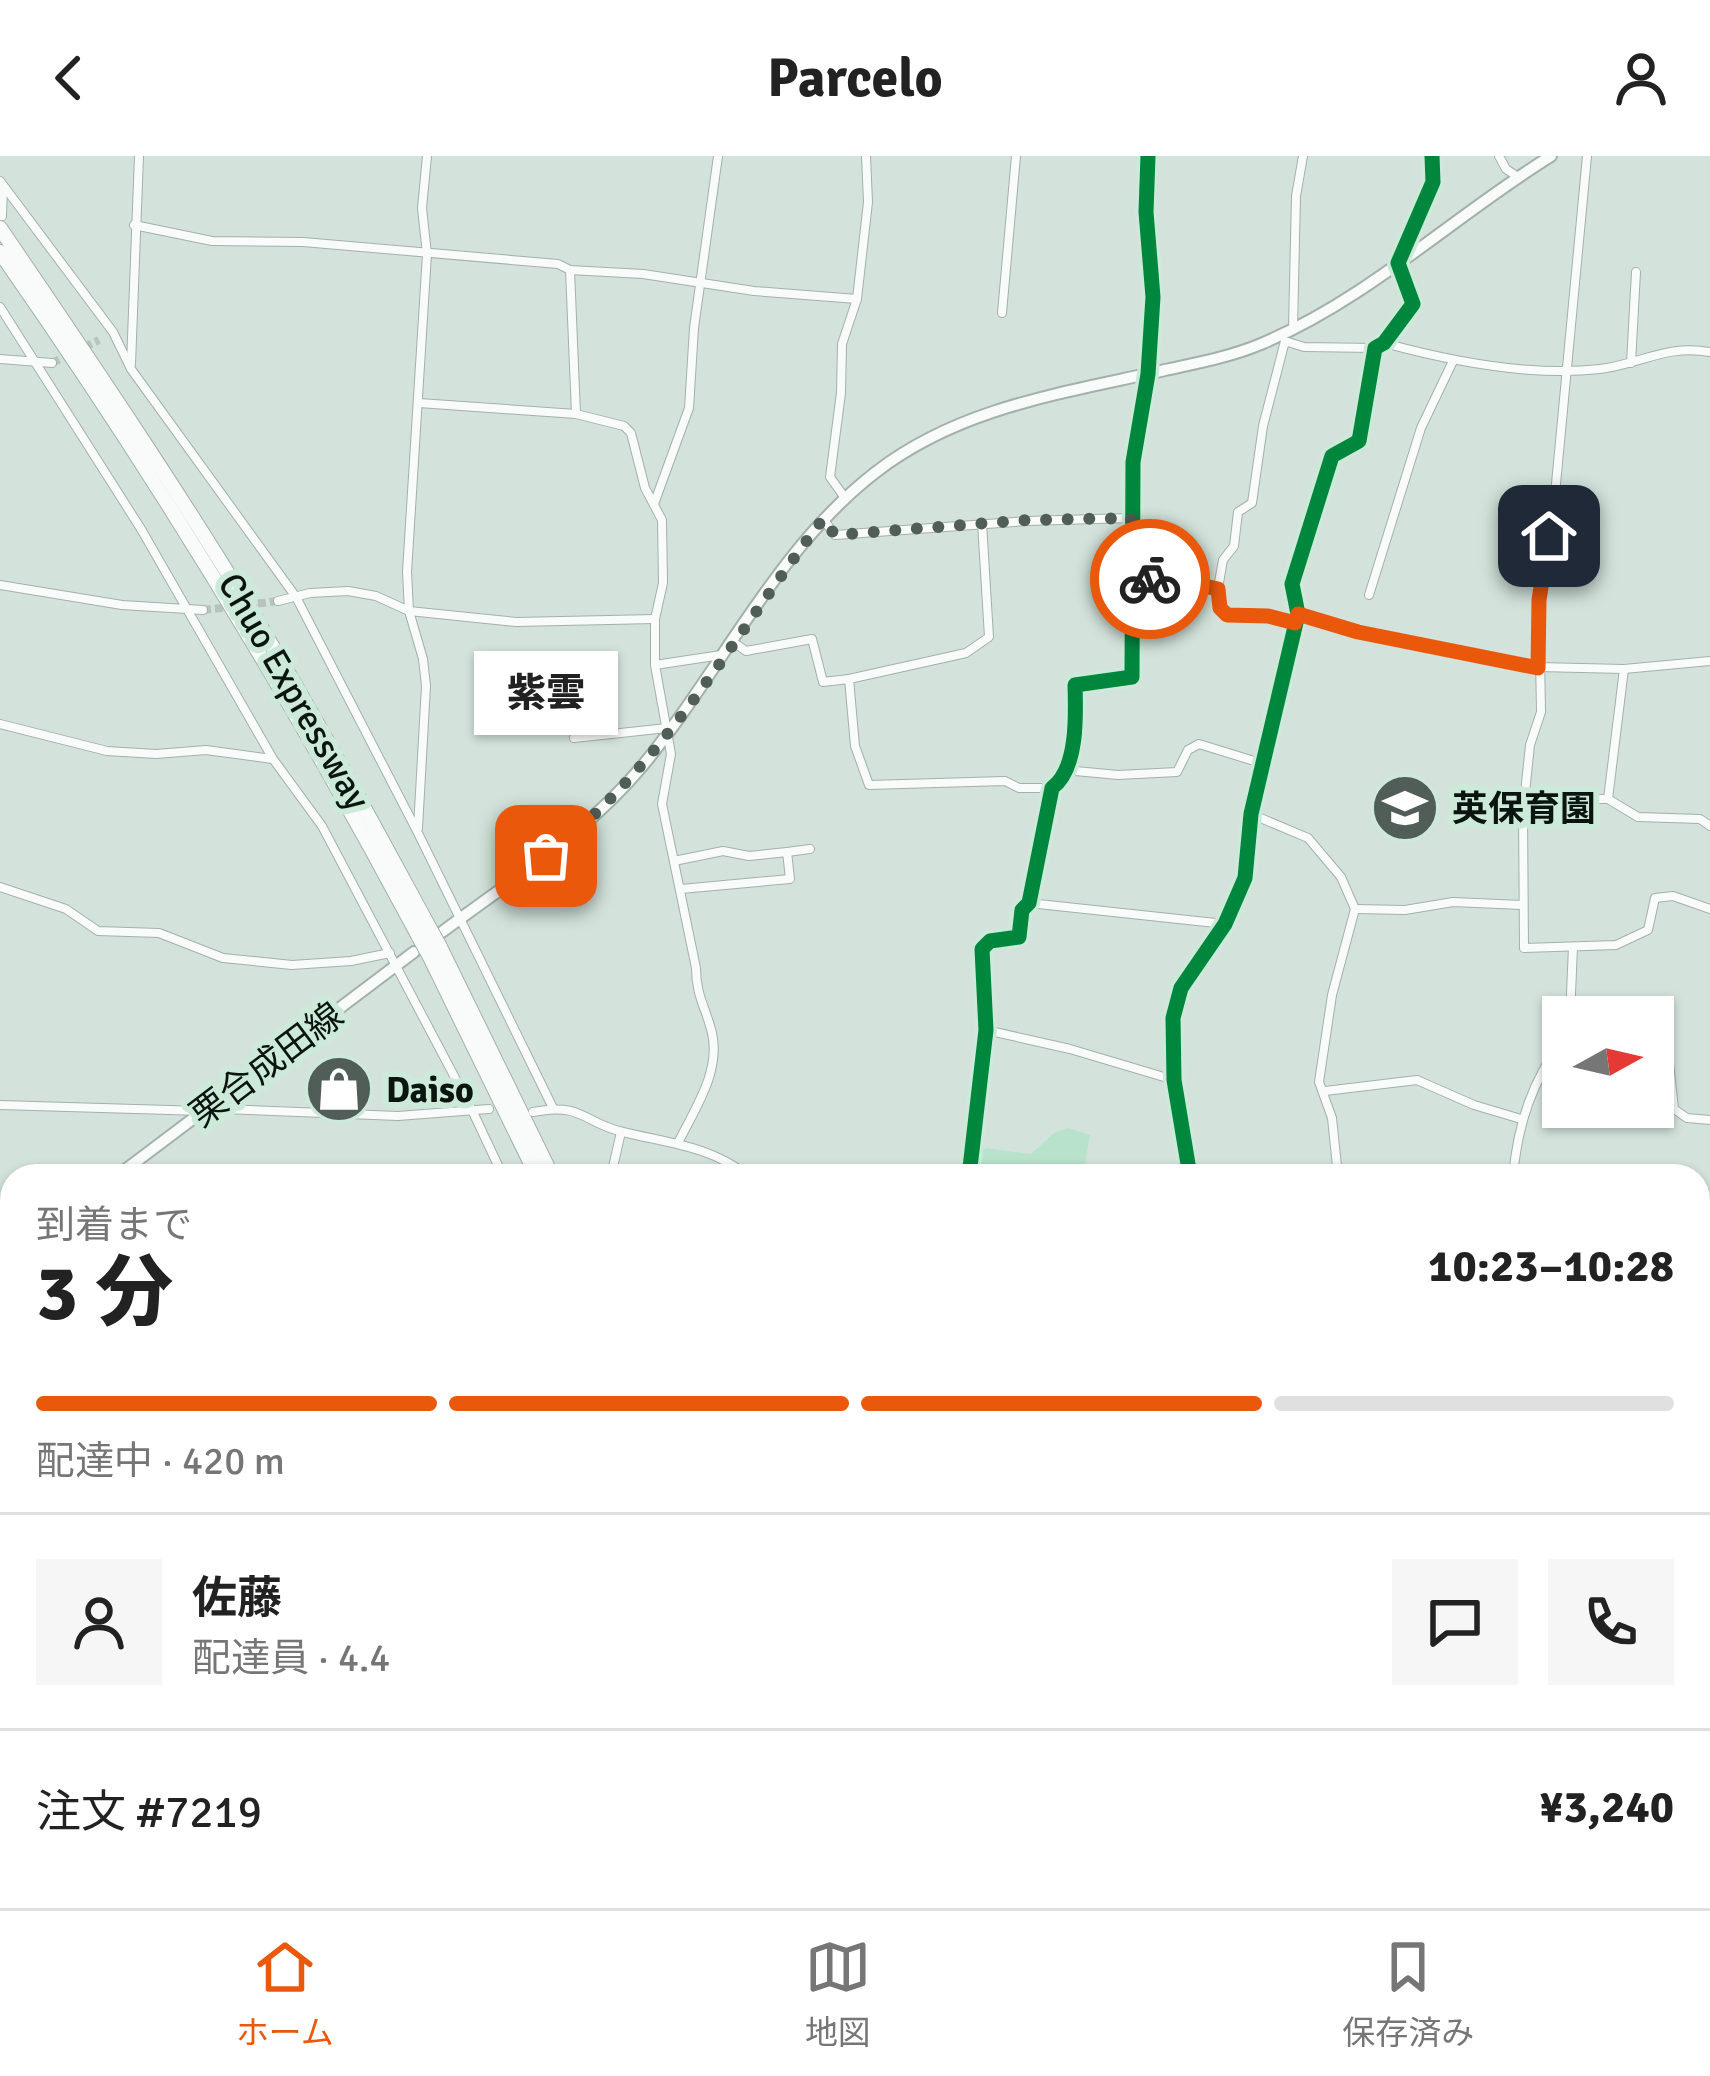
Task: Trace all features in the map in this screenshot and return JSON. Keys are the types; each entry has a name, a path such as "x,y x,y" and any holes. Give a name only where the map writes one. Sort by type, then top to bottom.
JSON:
{"highway":[{"name":"Chuo Expressway","path":"1,222 128,415 338,759 546,1164"},
{"name":"Chuo Expressway","path":"0,252 117,422 348,803 429,942 531,1164"}],"main road":[{"name":"栗合成田線","path":"133,1164 586,825 667,731 823,519 904,453 970,419 1022,402 1226,356 1288,334 1551,156"}],"street":[{"path":"131,370 139,156"},
{"path":"418,833 426,686 409,611 410,498 427,254 422,208 428,156"},
{"path":"654,506 689,408 718,156"},
{"path":"845,498 830,477 842,344 857,299 868,202 866,156"},
{"path":"1002,313 1016,156"},
{"path":"849,679 855,746 869,785 1005,781 1019,788 1052,788 1065,770 1076,718 1075,685 1132,676 1133,462 1148,374 1153,297 1146,212 1148,156"},
{"path":"1303,156 1296,196 1288,334 1263,426 1252,503 1238,512 1234,546 1223,560 1220,608 1227,615 1296,619 1538,668 1624,670 1710,661"},
{"path":"1288,334 1304,347 1375,349 1384,343 1413,304 1398,263 1432,182 1432,156"},
{"path":"1499,156 1518,177"},
{"path":"1587,156 1554,505 1539,600 1541,712 1530,745 1523,812 1524,948 1616,945 1648,930 1655,898 1673,896 1710,909"},
{"path":"1,222 2,183"},
{"path":"2,183 113,332 131,370 296,597 553,1108"},
{"path":"134,225 212,241 303,242 557,264 570,270 857,299"},
{"path":"570,270 576,414"},
{"path":"1631,363 1636,272"},
{"path":"0,307 186,606 273,759 322,826 497,1164"},
{"path":"99,340 113,332"},
{"path":"1384,343 1454,362 1568,370 1631,363 1669,349 1710,352"},
{"path":"1188,1164 1174,1079 1173,1018 1180,988 1225,924 1245,878 1251,814 1296,619 1292,584 1332,456 1359,441 1375,349"},
{"path":"0,359 52,363"},
{"path":"1369,595 1421,428 1454,362"},
{"path":"419,403 576,414 624,426 631,433 644,488 662,520 663,583 656,620 656,665 671,754 662,804 696,968 696,994 714,1047 711,1075 678,1143"},
{"path":"823,519 835,535 1131,518"},
{"path":"733,642 746,651 812,639 823,682 966,653 989,637 982,523"},
{"path":"1135,579 1173,579 1218,589"},
{"path":"0,585 122,605 202,610"},
{"path":"278,601 348,591 376,596 409,611 516,622 656,620"},
{"path":"656,665 724,654"},
{"path":"1608,799 1624,670"},
{"path":"0,724 107,751 206,750 273,759"},
{"path":"574,738 667,731"},
{"path":"1065,770 1118,775 1177,772 1188,750 1199,744 1264,764"},
{"path":"971,1164 986,1030 982,950 990,941 1019,937 1052,788"},
{"path":"1523,812 1608,799 1637,817 1700,819 1710,826"},
{"path":"1251,814 1308,838 1341,878 1355,910 1333,995 1319,1082 1332,1118 1337,1164"},
{"path":"674,861 723,851 749,856 810,849"},
{"path":"681,889 790,879 787,852"},
{"path":"0,887 66,909 98,932 159,933 223,958 292,965 351,962 390,953"},
{"path":"1355,910 1405,910 1453,902 1522,905"},
{"path":"1029,903 1225,924"},
{"path":"1571,996 1573,947"},
{"path":"986,1030 1174,1079"},
{"path":"1515,1164 1521,1119 1542,1067"},
{"path":"1325,1091 1417,1080 1521,1119"},
{"path":"0,1105 398,1116 489,1109"},
{"path":"533,1112 553,1108 588,1115 621,1132 678,1143 732,1164"},
{"path":"1674,1108 1687,1118 1710,1120"},
{"path":"614,1164 621,1132"}],"green space":[{"path":"1068,1128 1090,1135 1085,1164 978,1164 986,1148 1031,1154 1054,1133"}],"tunnel":[{"path":"52,363 99,340"},
{"path":"246,605 278,601"},
{"path":"203,610 231,607"}],"cycle path":[{"path":"970,1164 986,1030 982,949 990,941 1019,937 1052,788 1071,755 1075,685 1132,677 1133,462 1148,374 1153,297 1146,212 1148,156"},
{"path":"1188,1164 1174,1080 1173,1018 1181,988 1225,924 1245,878 1251,814 1298,614 1292,584 1332,456 1359,441 1375,348 1413,304 1398,263 1433,182 1432,156"}],"way so far":[{"path":"546,856 586,825 645,763 823,519 835,535 1027,520 1131,518 1135,579 1150,579"}],"place":[{"name":"英保育園","path":"1405,808"},
{"name":"紫雲","path":"546,856"},
{"name":"Daiso","path":"339,1089"}],"route":[{"path":"1150,579 1218,589 1220,608 1227,615 1268,616 1295,623 1298,614 1358,632 1538,668 1539,600 1549,536"}]}
